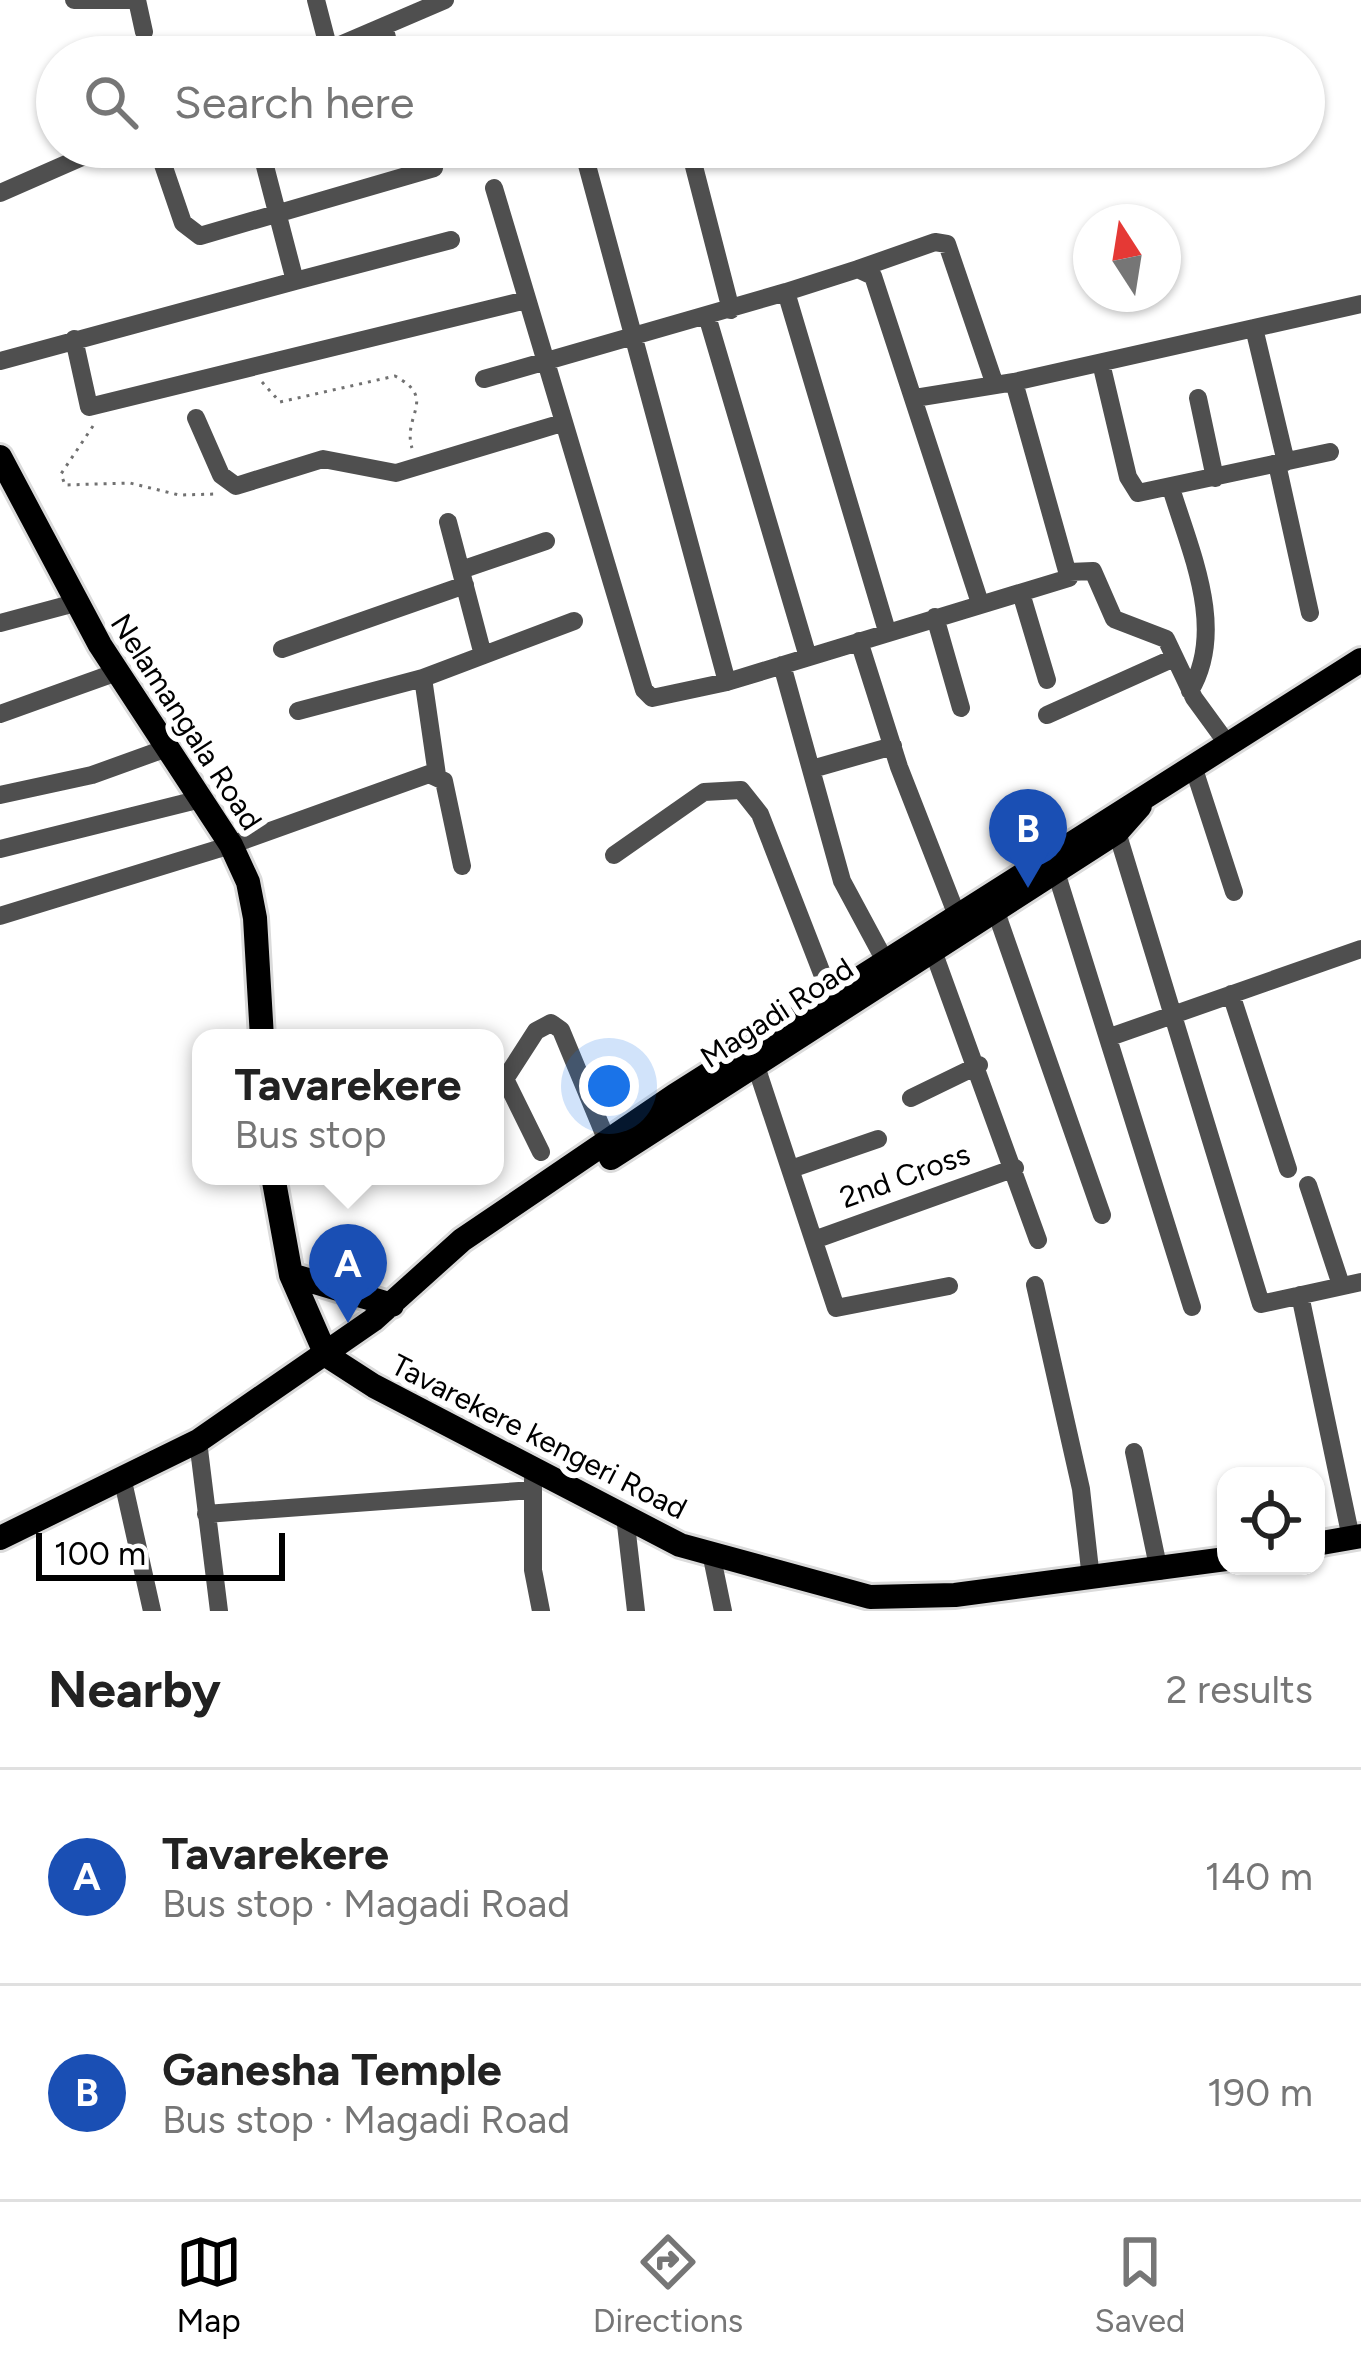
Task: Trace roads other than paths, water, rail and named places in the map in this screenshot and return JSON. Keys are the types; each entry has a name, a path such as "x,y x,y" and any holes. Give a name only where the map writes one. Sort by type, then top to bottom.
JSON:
{"main road":[{"name":"Nelamangala Road","path":"0,458 75,603 231,845 248,882 255,918 261,1029"},
{"name":"Magadi Road","path":"534,1201 607,1141 830,994 1194,770 1361,660"},
{"name":"Magadi Road","path":"0,1538 197,1441 326,1355 431,1272 534,1201 1117,832 1150,796"},
{"path":"275,1185 291,1275 326,1355"},
{"path":"291,1275 392,1305"},
{"name":"Tavarekere kengeri Road","path":"326,1355 533,1479 625,1516 680,1545 837,1599 870,1597 910,1604 1217,1561"},
{"path":"1325,1542 1356,1537"}],"street":[{"path":"74,0 135,0 144,32"},
{"path":"316,0 319,36"},
{"path":"360,36 445,0"},
{"path":"384,26 387,36"},
{"path":"0,193 58,168"},
{"path":"166,168 190,233 200,236 278,209 434,168"},
{"path":"266,168 295,280"},
{"path":"588,168 727,682"},
{"path":"694,168 731,310"},
{"path":"484,379 544,362 633,337 707,316 731,310 934,242 947,244 1005,384 1070,572 1066,580 727,682 659,698 647,696 562,423 544,362 526,301 494,188"},
{"path":"0,361 451,240"},
{"path":"858,269 868,270 878,286 980,603"},
{"path":"786,292 887,631"},
{"path":"74,339 89,407 526,301"},
{"path":"915,398 1005,384 1361,304"},
{"path":"707,316 808,657"},
{"path":"1254,328 1310,614"},
{"path":"1101,363 1131,485 1143,494 1330,452"},
{"path":"1198,398 1215,478"},
{"path":"196,418 221,475 236,486 310,460 335,460 389,474 562,423"},
{"path":"1172,488 1206,613 1202,667 1190,691"},
{"path":"448,522 483,655"},
{"path":"281,649 546,541"},
{"path":"1070,572 1096,574 1114,620 1160,634 1190,691 1228,746"},
{"path":"1022,593 1047,680"},
{"path":"0,623 75,603"},
{"path":"935,617 962,708"},
{"path":"298,711 423,678 574,621"},
{"path":"859,641 956,913"},
{"path":"1047,715 1174,658"},
{"path":"782,665 851,907 884,959"},
{"path":"0,714 117,672"},
{"path":"423,678 437,775 447,790 462,866"},
{"path":"812,770 893,746"},
{"path":"0,795 92,775 167,748"},
{"path":"1194,770 1234,892"},
{"path":"0,916 231,845 419,776 437,775"},
{"path":"614,855 704,793 741,790 760,814 830,994"},
{"path":"0,849 201,800"},
{"path":"1117,832 1261,1304 1351,1284 1309,1185"},
{"path":"1056,872 1192,1307"},
{"path":"995,909 1102,1215"},
{"path":"932,948 979,1065 1038,1240"},
{"path":"1110,1037 1361,949"},
{"path":"1231,994 1288,1169"},
{"path":"541,1151 506,1079 536,1031 551,1023 561,1030 607,1141"},
{"path":"755,1063 836,1308 950,1286"},
{"path":"911,1098 979,1065"},
{"path":"791,1169 878,1139"},
{"name":"2nd Cross","path":"814,1240 1015,1168"},
{"path":"1035,1285 1081,1489 1091,1579"},
{"path":"1300,1295 1356,1537"},
{"path":"197,1441 220,1611"},
{"path":"1134,1452 1159,1571"},
{"path":"122,1477 152,1611"},
{"path":"206,1514 533,1479 533,1570 541,1611"},
{"path":"625,1516 636,1611"},
{"path":"710,1553 723,1611"}],"place":[{"name":"Ganesha Temple","path":"1028,888"},
{"name":"Tavarekere","path":"348,1323"}]}
